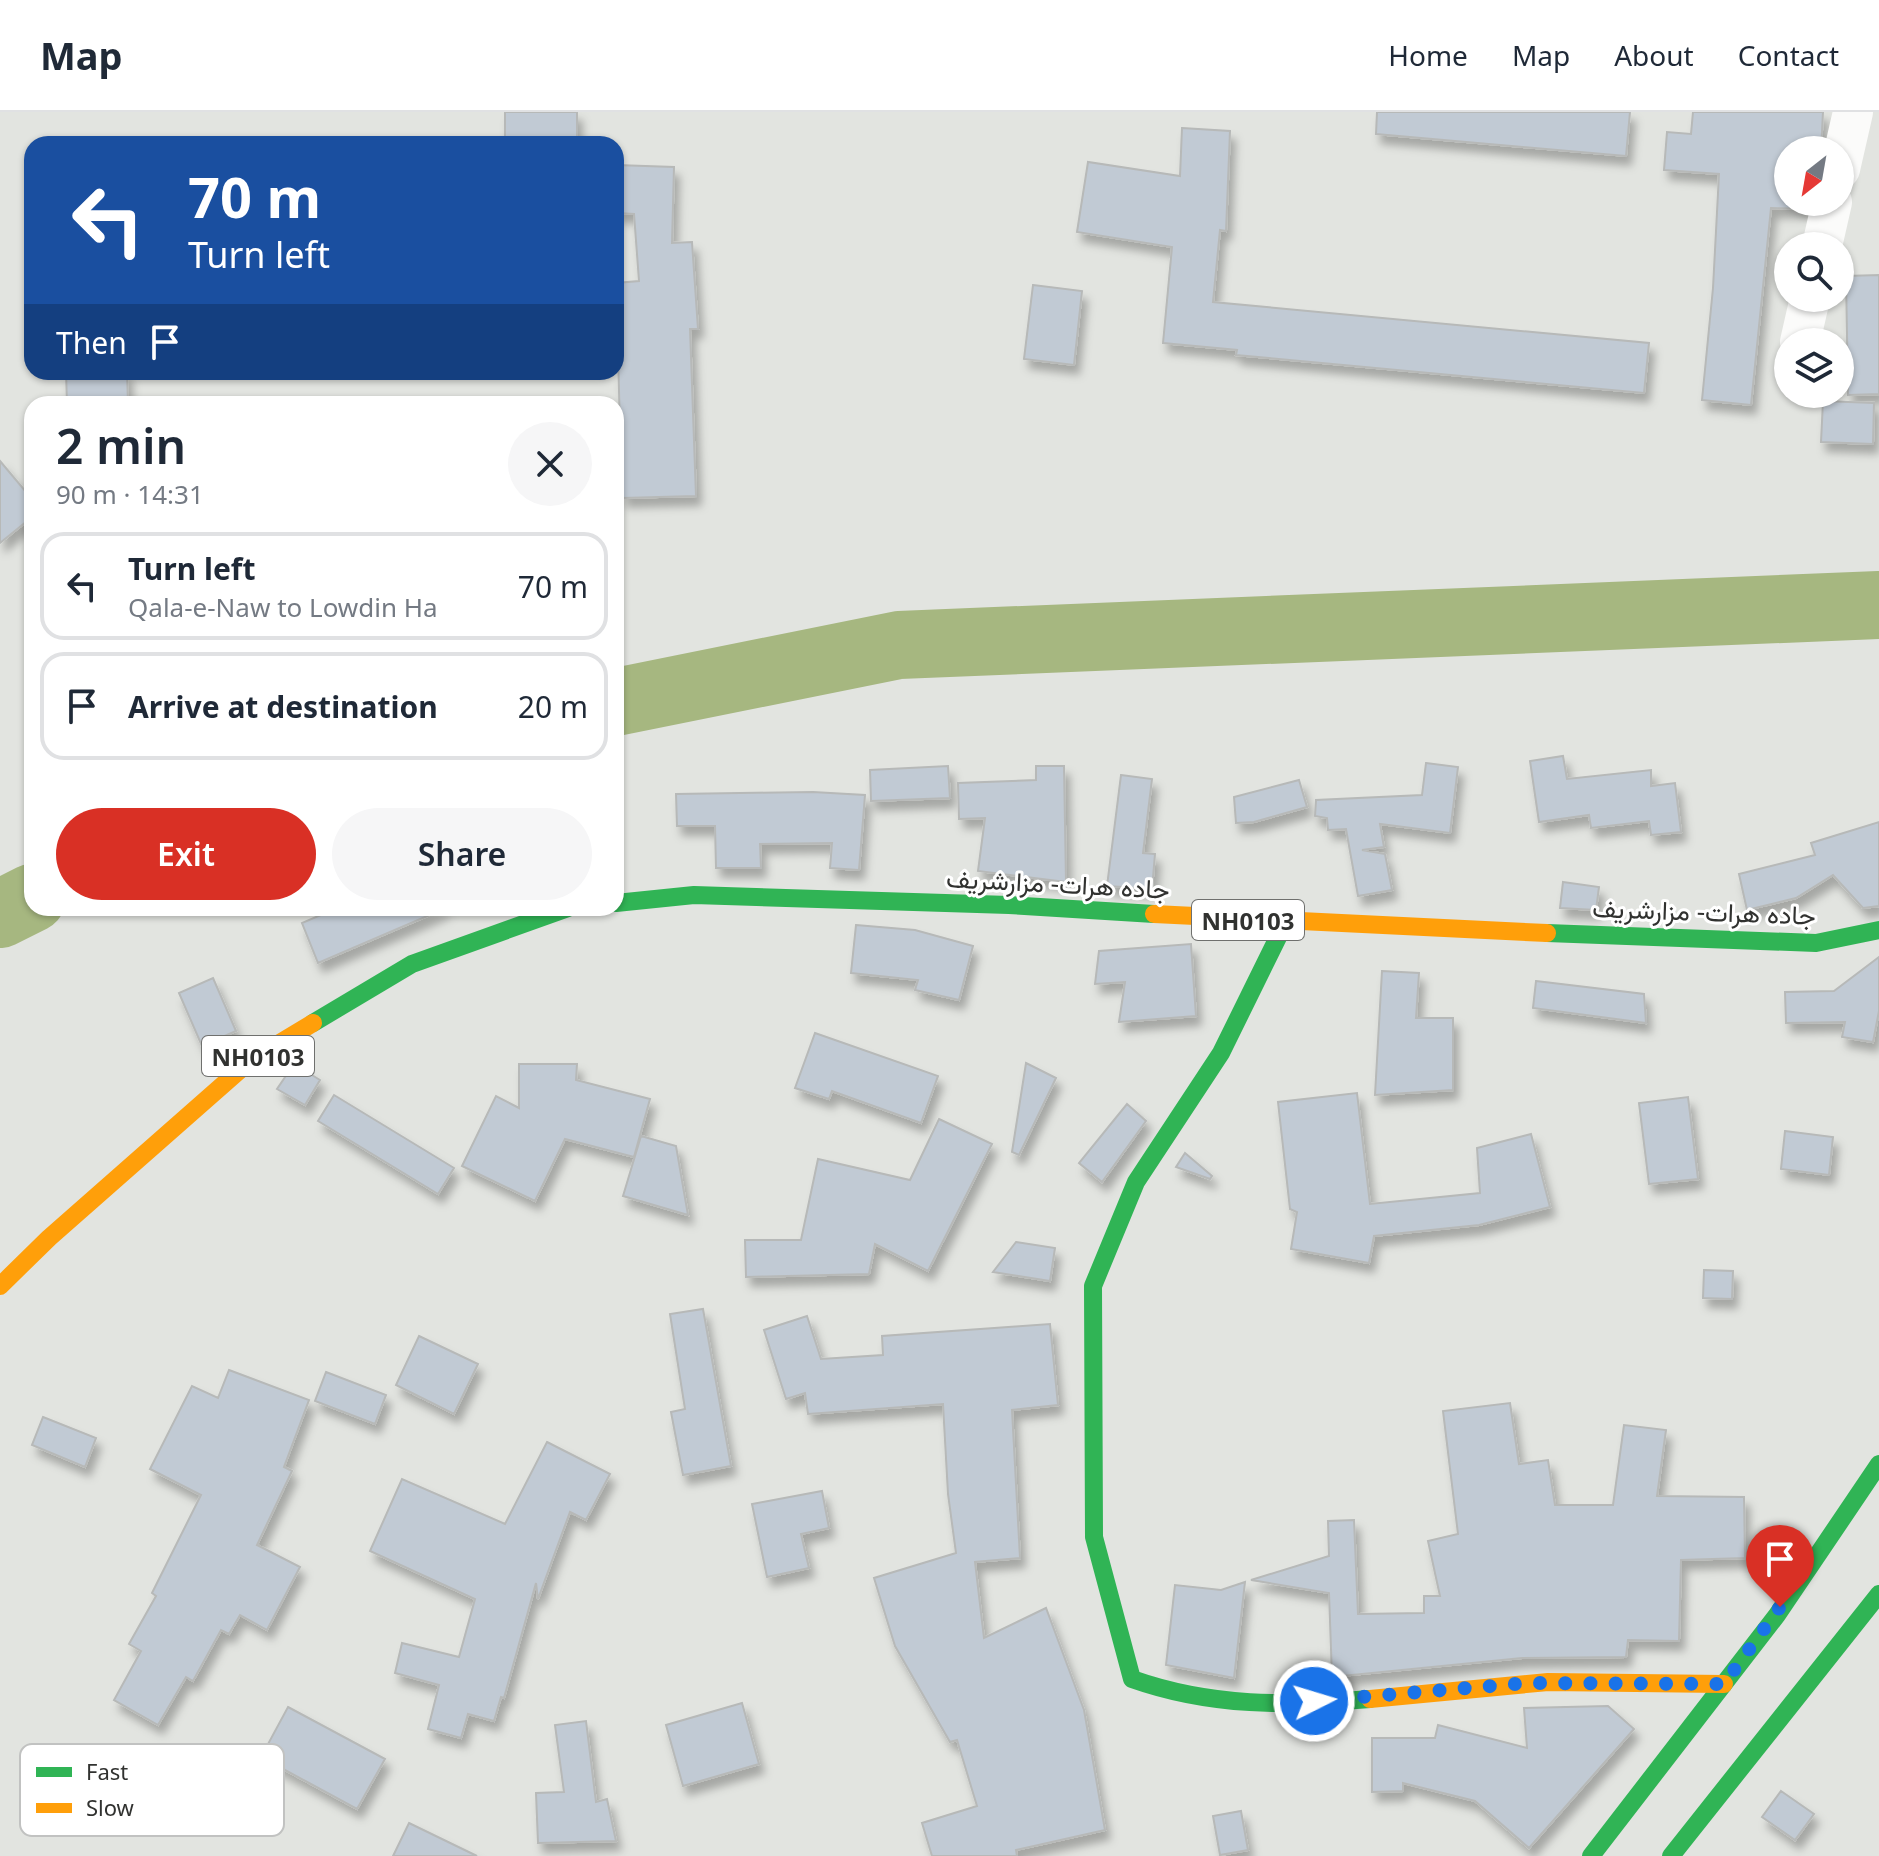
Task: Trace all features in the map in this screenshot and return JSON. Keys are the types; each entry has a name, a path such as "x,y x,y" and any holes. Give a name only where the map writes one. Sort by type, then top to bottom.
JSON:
{"main road":[{"name":"جاده هرات- مزارشریف","path":"624,902 694,895 1009,905 1285,923 1816,943 1879,930"},
{"name":"NH0103","path":"0,1286 49,1238 250,1061 412,964 546,916"},
{"path":"1285,923 1221,1053 1136,1182 1093,1286 1094,1537 1132,1679 1157,1691 1254,1707 1527,1683 1724,1684"},
{"path":"1591,1856 1724,1684 1853,1506 1879,1464"},
{"path":"1671,1856 1879,1594"}],"street":[{"path":"1848,136 1853,112"}],"building":[{"path":"505,112 577,112 577,136 505,136"},
{"path":"1377,112 1630,112 1626,156 1376,134"},
{"path":"1693,112 1823,112 1822,136 1774,136 1774,208 1771,208 1751,405 1702,400 1713,288 1719,174 1664,170 1667,132 1691,134"},
{"path":"1182,128 1230,131 1226,231 1220,230 1213,302 1649,343 1644,393 1236,355 1237,350 1163,343 1172,247 1077,232 1088,162 1180,176"},
{"path":"624,165 674,167 672,243 692,242 698,329 690,329 696,496 624,498 624,396 619,396 619,380 624,380 624,282 639,281 634,214 624,213"},
{"path":"1879,275 1879,394 1854,395 1854,328 1847,328 1847,312 1854,312 1854,276"},
{"path":"1033,285 1082,291 1074,365 1024,359"},
{"path":"66,380 127,380 128,396 67,396"},
{"path":"1854,402 1874,403 1873,444 1821,442 1823,408 1854,408"},
{"path":"0,461 24,490 24,524 0,543"},
{"path":"1563,756 1567,779 1651,770 1651,786 1675,783 1681,832 1651,835 1649,821 1591,828 1589,815 1539,822 1530,761"},
{"path":"1426,763 1458,767 1450,833 1380,824 1384,847 1362,850 1385,854 1392,890 1358,896 1346,829 1328,830 1327,818 1315,816 1316,800 1422,795"},
{"path":"948,766 950,798 871,801 870,770"},
{"path":"1036,766 1064,766 1066,882 978,871 985,818 959,819 958,783 1036,780"},
{"path":"1121,775 1152,779 1143,853 1155,854 1152,889 1107,886"},
{"path":"1299,780 1307,807 1254,822 1236,823 1234,797"},
{"path":"813,792 865,795 859,870 830,868 832,843 760,844 761,868 716,868 715,826 677,826 676,794"},
{"path":"1879,822 1879,906 1863,908 1833,875 1796,898 1747,910 1739,874 1815,855 1811,843"},
{"path":"1563,882 1599,887 1596,910 1560,908"},
{"path":"318,916 427,916 318,963 302,923"},
{"path":"856,925 915,930 973,946 959,1000 915,990 918,980 851,973"},
{"path":"1191,944 1196,1016 1119,1022 1125,982 1095,984 1099,951"},
{"path":"1879,957 1879,1011 1873,1042 1842,1037 1845,1022 1786,1023 1785,992 1834,991"},
{"path":"1382,971 1419,973 1416,1018 1453,1018 1453,1090 1375,1095"},
{"path":"213,978 236,1031 202,1046 179,993"},
{"path":"1536,981 1644,994 1646,1023 1533,1008"},
{"path":"815,1033 938,1076 921,1123 832,1091 829,1099 795,1088"},
{"path":"1026,1063 1056,1078 1019,1155 1012,1152"},
{"path":"294,1064 320,1080 305,1105 277,1089"},
{"path":"519,1064 577,1064 576,1080 650,1099 634,1157 565,1139 535,1201 462,1166 496,1096 519,1108"},
{"path":"1357,1093 1370,1204 1480,1193 1477,1148 1531,1134 1550,1207 1479,1225 1374,1236 1369,1263 1291,1249 1297,1212 1290,1209 1278,1102"},
{"path":"334,1095 454,1168 438,1194 318,1121"},
{"path":"1688,1097 1698,1179 1649,1184 1639,1103"},
{"path":"1127,1104 1146,1121 1102,1182 1079,1163"},
{"path":"939,1119 992,1144 928,1271 875,1244 869,1274 746,1277 745,1240 801,1240 818,1159 910,1180"},
{"path":"1785,1131 1833,1137 1829,1175 1781,1169"},
{"path":"641,1136 676,1146 688,1215 623,1196"},
{"path":"1185,1153 1212,1176 1210,1179 1176,1167"},
{"path":"1016,1242 1055,1248 1050,1281 993,1272"},
{"path":"1704,1270 1733,1271 1732,1299 1703,1298"},
{"path":"703,1309 731,1466 683,1475 671,1412 685,1409 670,1314"},
{"path":"807,1316 821,1359 883,1355 882,1336 1050,1324 1058,1405 1012,1410 1020,1558 975,1562 984,1638 1046,1608 1084,1710 1105,1830 1016,1850 1017,1856 932,1856 922,1823 977,1806 957,1740 950,1742 895,1646 874,1578 956,1553 948,1494 943,1404 808,1414 805,1393 786,1399 764,1330"},
{"path":"419,1336 478,1364 454,1414 396,1385"},
{"path":"229,1370 309,1400 284,1467 292,1471 257,1545 300,1567 267,1630 240,1615 229,1634 221,1630 193,1681 186,1677 158,1725 114,1700 141,1651 129,1644 156,1596 152,1593 201,1495 150,1469 192,1386 218,1398"},
{"path":"326,1372 386,1395 375,1424 315,1401"},
{"path":"1510,1403 1519,1464 1548,1460 1555,1505 1613,1505 1624,1425 1666,1430 1657,1496 1744,1497 1745,1558 1681,1560 1679,1641 1628,1640 1626,1657 1522,1658 1332,1677 1329,1593 1251,1580 1329,1556 1328,1521 1354,1520 1358,1614 1424,1613 1424,1596 1440,1596 1428,1541 1458,1534 1443,1411"},
{"path":"43,1417 96,1438 85,1467 32,1445"},
{"path":"547,1442 610,1474 586,1520 570,1512 538,1599 536,1583 504,1698 501,1697 494,1721 468,1714 461,1738 428,1729 439,1685 395,1673 402,1643 459,1657 475,1599 370,1551 402,1479 505,1524"},
{"path":"822,1491 829,1528 801,1534 809,1568 767,1577 752,1504"},
{"path":"1245,1582 1234,1678 1166,1665 1175,1585 1221,1590"},
{"path":"742,1703 759,1764 683,1786 666,1725"},
{"path":"1608,1706 1634,1729 1529,1848 1475,1801 1403,1783 1403,1791 1372,1792 1372,1738 1435,1738 1438,1725 1527,1748 1524,1708"},
{"path":"288,1707 385,1759 357,1809 284,1769 284,1744 268,1744"},
{"path":"586,1721 596,1802 607,1799 616,1841 538,1843 536,1793 564,1792 555,1725"},
{"path":"1781,1791 1814,1814 1795,1840 1762,1817"},
{"path":"1241,1811 1248,1850 1220,1855 1213,1816"},
{"path":"409,1823 477,1856 393,1856"}],"waterway":[{"path":"624,700 899,645 1879,605"},
{"path":"0,914 24,902"}],"traffic: fast":[{"path":"624,902 694,895 1009,905 1154,914"},
{"path":"313,1023 412,964 546,916"},
{"path":"1285,923 1221,1053 1136,1182 1093,1286 1094,1537 1132,1679 1191,1695 1250,1702 1309,1703 1370,1699"},
{"path":"1547,933 1816,943 1879,930"},
{"path":"1591,1856 1777,1615 1879,1464"},
{"path":"1671,1856 1879,1594"}],"traffic: slow":[{"path":"1154,914 1547,933"},
{"path":"0,1286 49,1238 250,1061 313,1023"},
{"path":"1370,1699 1548,1682 1724,1684"}],"route":[{"path":"1314,1701 1527,1683 1724,1684 1780,1607"}]}
